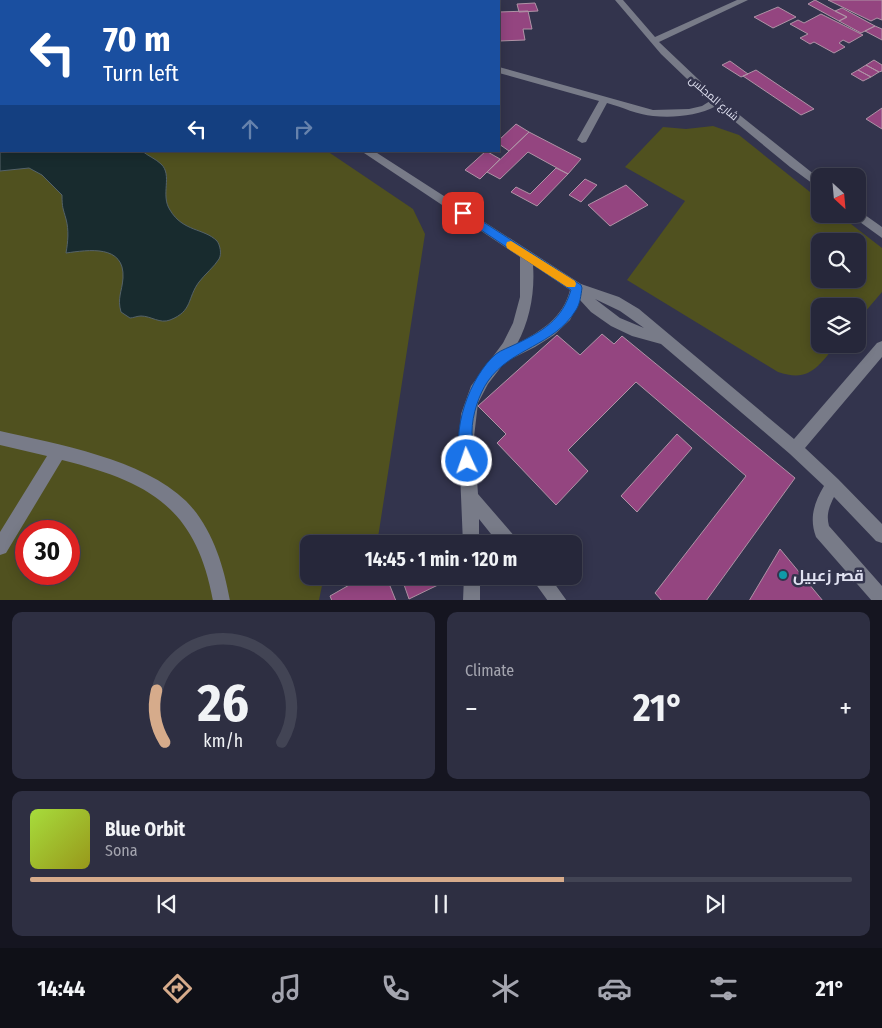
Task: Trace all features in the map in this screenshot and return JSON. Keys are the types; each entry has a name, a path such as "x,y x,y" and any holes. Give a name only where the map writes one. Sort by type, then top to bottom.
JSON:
{"street":[{"name":"شارع المجلس","path":"619,0 654,41 717,101 811,178"},
{"path":"654,41 744,0"},
{"path":"500,70 653,113 672,114 689,112 705,108 717,101"},
{"path":"582,140 604,100"},
{"path":"368,152 577,288 592,306 613,322 637,333 664,339"},
{"path":"866,221 882,233"},
{"path":"471,535 466,430 471,402 483,377 501,357 516,333 526,307 529,281 526,255"},
{"path":"577,288 601,294 624,305 645,320 664,339 795,449 833,484 882,535"},
{"path":"501,357 542,337 558,324 572,306 577,288"},
{"path":"795,449 882,347"},
{"path":"0,438 59,451 113,468 155,487 179,506 196,526 209,550 222,600"},
{"path":"0,547 59,451"},
{"path":"833,484 819,511 819,524 822,531 882,599"},
{"path":"470,497 502,535"},
{"path":"471,600 472,585"},
{"path":"546,585 559,600"}],"shaded area":[{"path":"713,126 739,135 811,193 811,223 850,223 863,233 811,233 811,288 866,288 866,236 882,248 882,292 866,311 866,298 811,298 811,353 829,353 806,374 789,375 778,372 627,280 685,201 625,167 663,127 686,129"},
{"path":"0,152 328,152 413,209 425,234 378,535 300,535 300,585 322,585 319,600 0,600"},
{"path":"0,152 144,152 161,164 164,169 166,174 166,198 170,210 175,217 187,226 217,241 220,250 219,259 195,288 189,304 183,313 166,321 141,316 130,318 121,312 120,299 123,278 122,267 118,259 112,254 104,252 84,251 66,253 68,232 62,205 62,195 42,175 29,168 0,171"}],"building":[{"path":"815,0 847,17 839,21 808,4"},
{"path":"828,0 882,0 882,20 877,18 871,21"},
{"path":"535,3 538,11 519,12 517,4"},
{"path":"778,7 796,17 773,28 754,17"},
{"path":"842,8 875,26 861,33 839,21 847,17 835,11"},
{"path":"528,11 532,29 523,29 525,40 500,41 500,12"},
{"path":"821,14 863,35 849,43 843,40 839,43 845,47 834,53 814,42 810,44 800,38 808,34 790,24 798,20 804,23"},
{"path":"875,26 882,29 882,40 865,31"},
{"path":"874,60 882,65 882,71 879,72 866,65"},
{"path":"730,61 748,74 741,77 722,65"},
{"path":"866,65 879,72 871,77 858,70"},
{"path":"756,70 814,109 801,115 743,76"},
{"path":"858,70 871,77 863,81 851,74"},
{"path":"882,108 882,129 866,119"},
{"path":"516,124 529,132 509,151 500,145 500,139"},
{"path":"529,132 581,159 568,174 528,152 500,179 487,172"},
{"path":"485,152 500,159 480,179 465,170"},
{"path":"556,168 568,174 537,206 511,192 516,187 530,194"},
{"path":"585,179 597,185 581,202 569,195"},
{"path":"626,185 648,205 610,226 588,205"},
{"path":"602,334 614,344 622,336 795,478 707,600 661,600 655,593 746,476 636,382 568,450 588,471 556,505 497,443 506,434 478,406 557,335 580,355"},
{"path":"677,434 692,448 637,512 621,496"},
{"name":"قصر زعبيل","path":"780,549 822,600 750,600"},
{"path":"349,585 390,585 396,600 332,600 330,596"},
{"path":"404,585 438,585 409,599"}],"slow traffic":[{"path":"511,245 571,284"}],"place":[{"name":"قصر زعبيل","path":"783,575"}],"route":[{"path":"463,213 577,288 572,306 558,324 542,337 523,348 501,357 483,377 471,402 466,430 467,461"}]}
